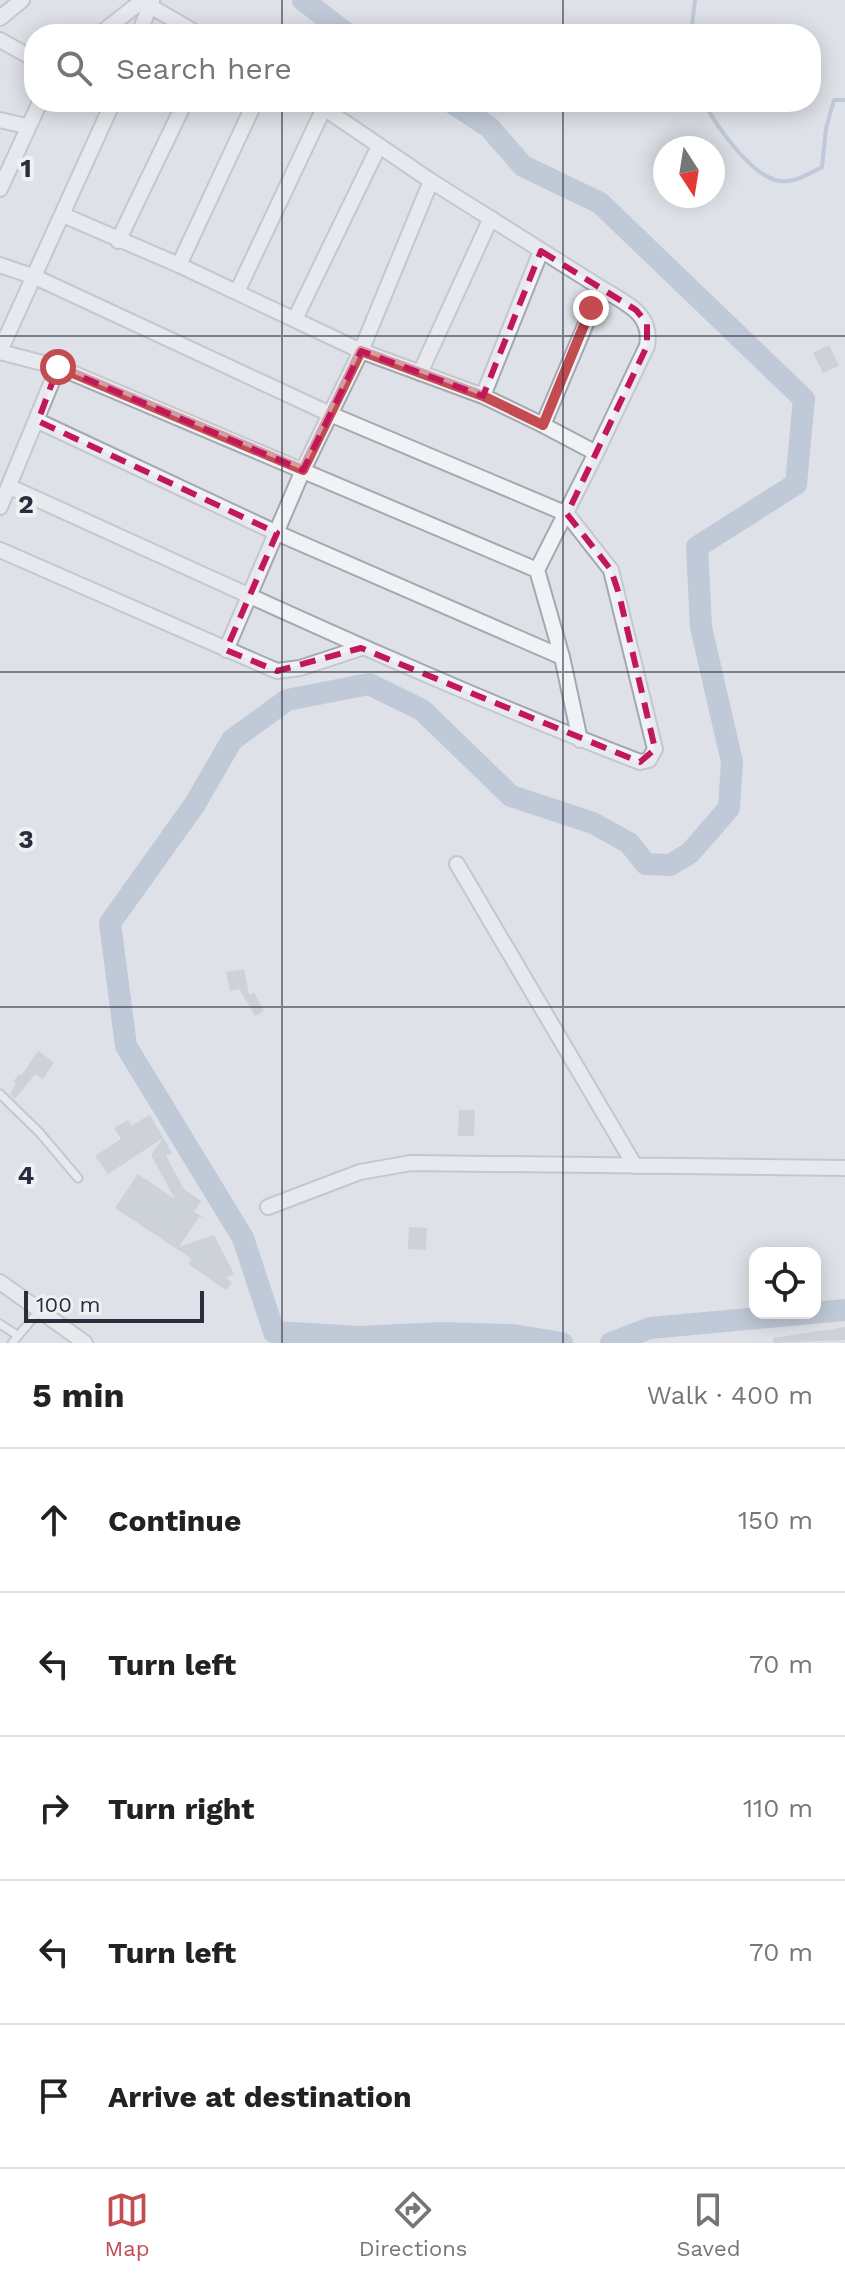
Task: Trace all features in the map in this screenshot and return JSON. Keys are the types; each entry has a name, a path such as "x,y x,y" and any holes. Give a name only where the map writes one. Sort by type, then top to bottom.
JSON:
{"street":[{"path":"0,18 22,0"},
{"path":"115,24 148,2"},
{"path":"142,24 148,2"},
{"path":"148,2 182,24"},
{"path":"0,40 24,53"},
{"path":"0,189 34,112"},
{"path":"109,112 0,352 58,367 537,570"},
{"path":"118,241 180,112"},
{"path":"179,265 250,112"},
{"path":"237,292 317,112"},
{"path":"330,112 431,181 636,310 647,323 647,346 537,570 562,657 580,740"},
{"path":"0,120 26,126"},
{"path":"295,319 379,146"},
{"path":"226,650 303,470 361,351 431,181"},
{"path":"63,215 179,265 361,351 483,396 596,453"},
{"path":"420,373 491,218"},
{"path":"483,396 541,251"},
{"path":"0,265 35,277 330,414 567,514 611,570 655,749 649,760 640,762 580,740 361,648 10,487"},
{"path":"543,425 601,288"},
{"path":"0,507 58,367"},
{"path":"38,421 277,533 562,657"},
{"path":"0,550 277,671 300,668 361,648"},
{"path":"457,864 635,1166"},
{"path":"268,1207 360,1172 411,1163 845,1168"},
{"path":"0,1282 85,1343"}],"lane":[{"path":"0,1094 39,1132 78,1178"},
{"path":"12,1343 39,1311"},
{"path":"0,1324 17,1335"}],"highlighted area":[{"path":"541,251 636,310 647,323 647,346 567,514 611,570 619,594 655,749 640,762 361,648 277,671 226,650 277,533 38,421 58,367 303,470 361,351 483,396"}],"building":[{"path":"829,345 839,366 823,373 813,353"},
{"path":"244,969 249,995 254,993 264,1011 255,1016 239,989 230,991 226,972"},
{"path":"38,1051 54,1062 43,1079 35,1074 15,1099 10,1094 16,1084 13,1082 19,1074 21,1076"},
{"path":"459,1110 475,1110 474,1136 458,1136"},
{"path":"150,1115 172,1153 166,1156 184,1189 201,1201 194,1212 203,1217 199,1217 179,1247 214,1235 234,1274 226,1278 232,1282 226,1290 188,1264 192,1259 115,1208 138,1174 175,1199 151,1155 163,1138 108,1174 95,1156 121,1139 114,1128 128,1120 131,1126"},
{"path":"409,1227 427,1228 426,1250 408,1249"},
{"path":"845,1327 845,1340 773,1343 773,1338"}],"waterway":[{"path":"303,0 334,24"},
{"path":"692,24 695,0"},
{"path":"710,112 725,135 755,168 775,180 788,181 822,167 826,128 834,100 845,100"},
{"path":"466,112 489,127 523,166 600,203 804,399 796,484 697,547 701,627 732,762 729,808 690,853 670,865 646,864 629,843 593,823 511,796 422,710 369,684 287,700 232,740 195,804 110,923 126,1046 243,1238 274,1332 361,1337 440,1333 513,1335 562,1343"},
{"path":"611,1343 650,1328 845,1310"}],"route":[{"path":"58,367 303,470 361,351 483,396 543,425 591,308"}]}
